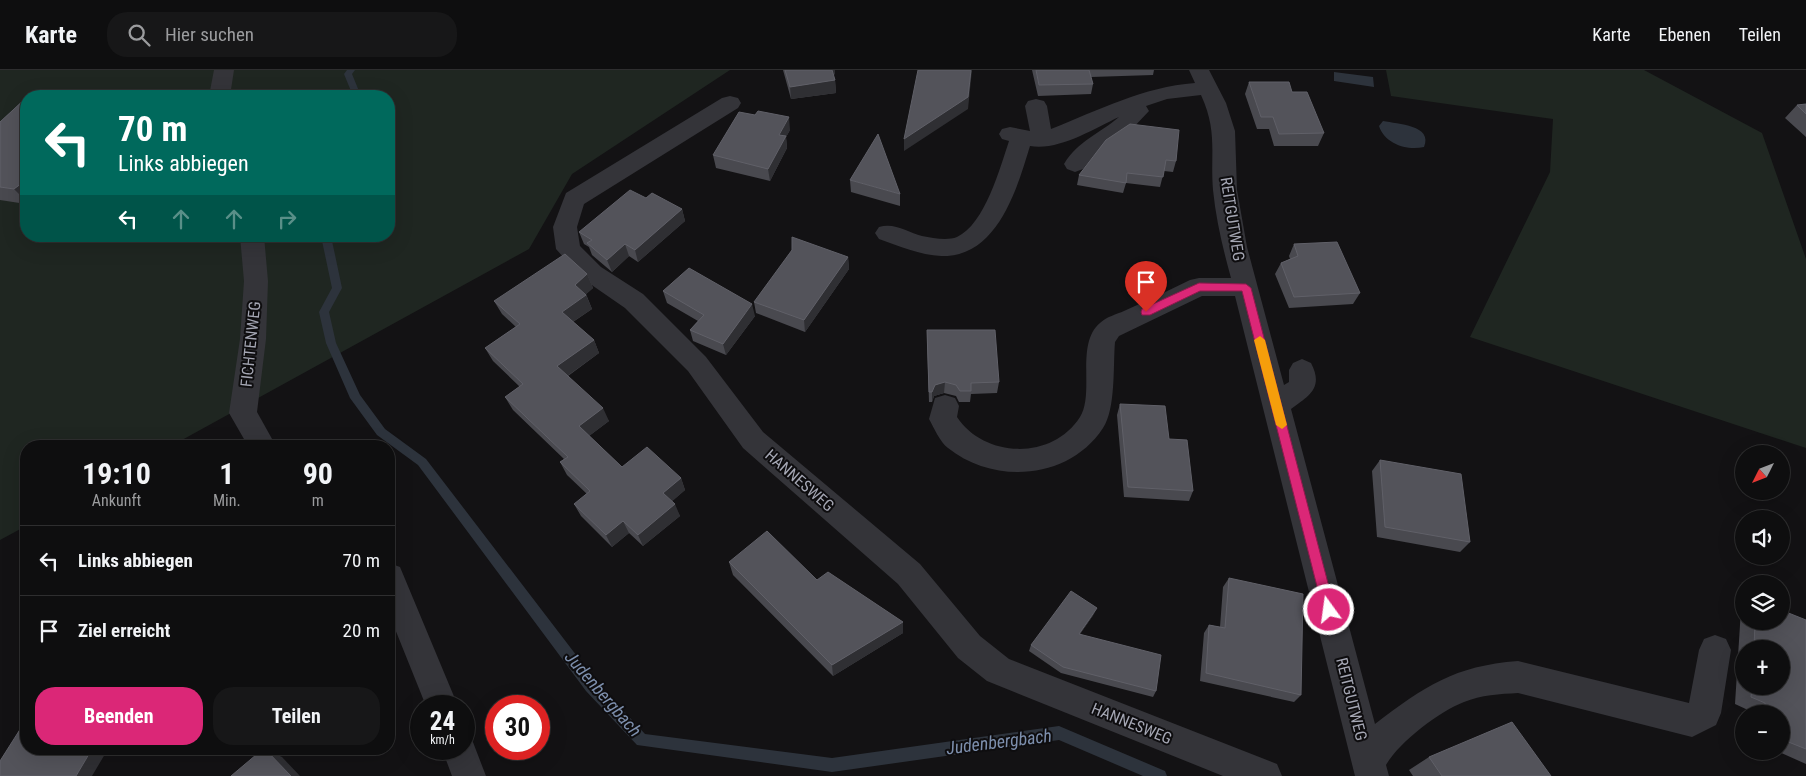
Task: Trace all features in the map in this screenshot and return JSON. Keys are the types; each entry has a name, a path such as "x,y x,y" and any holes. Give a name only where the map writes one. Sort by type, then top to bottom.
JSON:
{"street":[{"path":"221,90 224,70"},
{"path":"1025,137 1061,136 1143,100 1208,76"},
{"name":"REITGUTWEG","path":"1208,76 1224,131 1225,190 1235,247 1370,769"},
{"path":"1075,164 1087,149 1134,116 1143,100"},
{"name":"HANNESWEG","path":"730,104 574,199 565,227 568,249 592,273 634,301 697,364 753,440 909,574 969,647 998,670 1265,776"},
{"path":"887,233 934,247 967,243 979,232 994,207 1025,137 1036,106"},
{"name":"FICHTENWEG","path":"253,242 256,280 253,339 243,413 259,440"},
{"path":"945,406 943,419 956,439 988,458 1028,461 1058,453 1077,441 1094,420 1098,396 1102,339 1110,329 1199,287 1246,288"},
{"path":"1276,405 1302,387 1302,370"},
{"path":"395,592 437,695"},
{"path":"1370,769 1381,741 1429,703 1458,687 1492,679 1518,677 1692,720 1704,713 1715,650"},
{"path":"463,760 469,776"}],"shaded area":[{"path":"0,70 730,70 572,174 529,249 182,440 20,440 20,529 0,540"},
{"path":"1386,70 1644,70 1762,133 1806,259 1806,448 1470,337 1550,172 1553,119 1391,96"},
{"path":"1334,72 1373,77 1374,87 1334,81"},
{"path":"1383,121 1419,130 1424,134 1424,147 1404,147 1391,142 1379,126"}],"building":[{"path":"785,70 832,70 835,80 790,87"},
{"path":"918,70 971,70 968,97 904,139"},
{"path":"1036,70 1089,70 1093,84 1039,85"},
{"path":"1249,82 1289,82 1292,92 1307,92 1324,133 1279,134 1273,117 1261,117"},
{"path":"20,104 20,184 14,189 0,187 0,122"},
{"path":"1806,104 1806,114 1797,105"},
{"path":"758,111 789,117 779,135 786,136 768,169 713,155 739,112 755,115"},
{"path":"1130,124 1179,130 1176,161 1166,160 1163,177 1127,173 1126,183 1079,175 1106,140"},
{"path":"878,134 900,194 850,180"},
{"path":"630,190 646,198 652,193 682,209 635,250 625,244 607,260 587,243 592,240 579,232"},
{"path":"792,237 848,257 804,320 754,302 792,250"},
{"path":"1337,242 1360,293 1294,297 1281,263 1298,256 1294,244"},
{"path":"565,254 587,274 575,285 586,295 562,312 594,340 557,366 603,408 579,426 622,467 647,447 681,478 663,493 675,504 638,535 623,521 606,535 574,504 590,491 560,462 568,457 505,397 523,384 485,348 520,324 494,301"},
{"path":"689,268 752,304 723,344 690,330 704,315 663,291"},
{"path":"927,330 995,330 999,382 971,383 971,391 960,391 956,385 945,382 935,385 932,392 929,392"},
{"path":"1120,404 1165,406 1169,439 1187,440 1193,491 1128,487"},
{"path":"1380,460 1461,474 1470,542 1385,527"},
{"path":"767,531 817,580 828,572 903,622 832,665 729,562"},
{"path":"1229,578 1303,594 1301,695 1206,673 1209,625 1225,628"},
{"path":"1071,591 1097,608 1079,634 1161,655 1156,691 1063,667 1031,645"},
{"path":"1790,614 1806,620 1806,749 1790,743 1790,705 1765,705 1765,703 1751,697 1751,695 1790,695 1790,640 1754,640 1755,630 1790,630"},
{"path":"1512,722 1551,776 1442,776 1429,757"},
{"path":"20,729 20,755 88,755 76,776 0,776 0,761"},
{"path":"256,755 271,755 291,776 231,776"}],"waterway":[{"name":"Judenbergbach","path":"351,70 348,74 355,90"},
{"name":"Judenbergbach","path":"327,242 337,288 324,312 331,343 356,398 381,432 392,440"},
{"name":"Judenbergbach","path":"395,442 422,462 591,686 642,740 832,765 1059,733 1160,776"}],"slow traffic":[{"path":"1260,340 1282,425"}],"route":[{"path":"1146,312 1199,287 1246,288 1329,610"}]}
